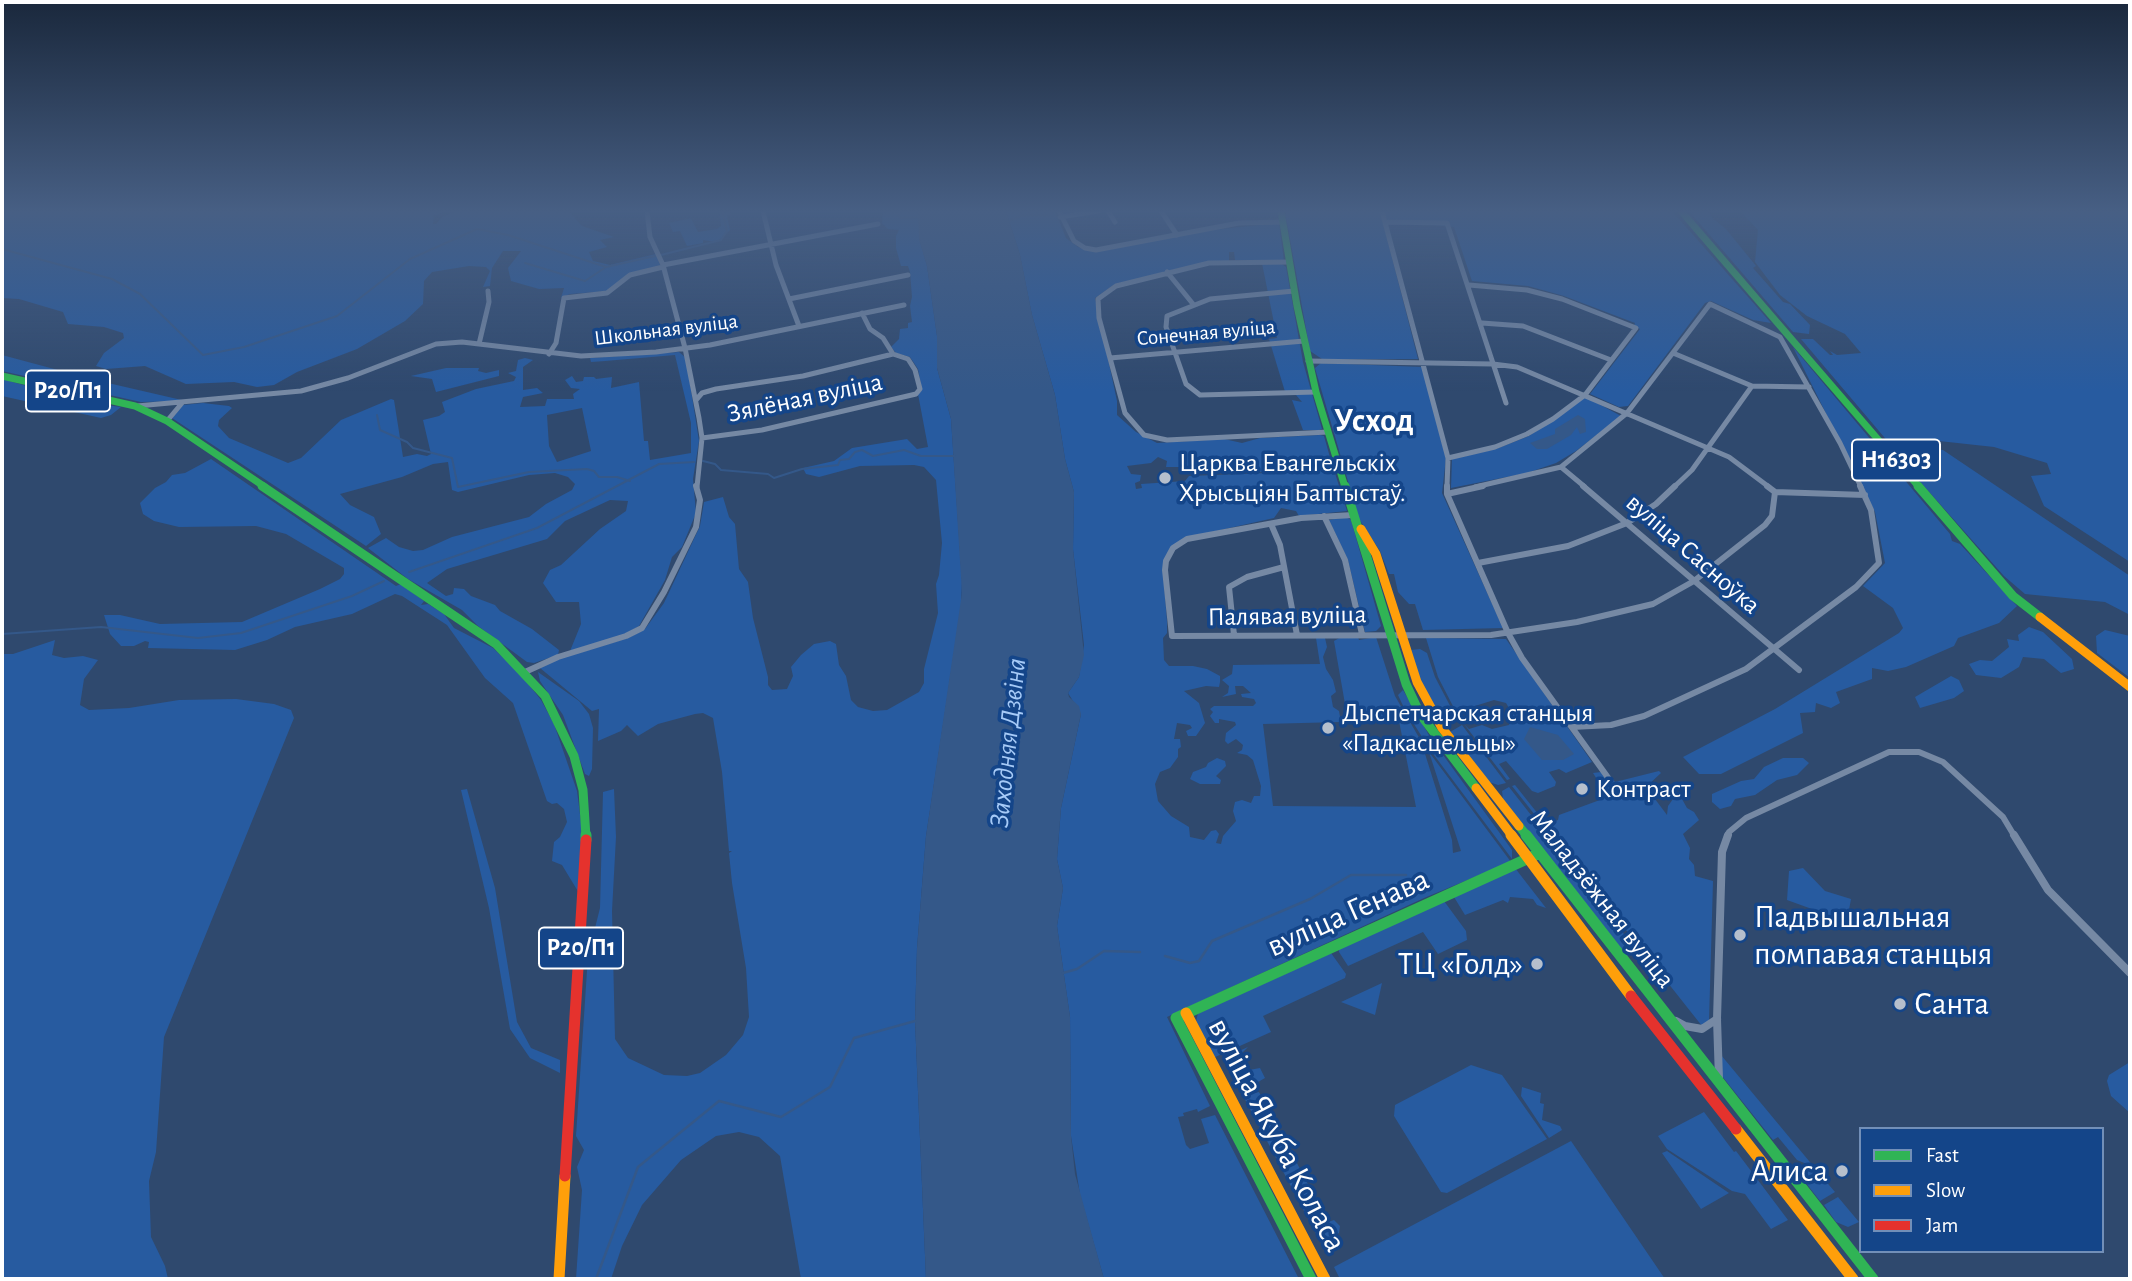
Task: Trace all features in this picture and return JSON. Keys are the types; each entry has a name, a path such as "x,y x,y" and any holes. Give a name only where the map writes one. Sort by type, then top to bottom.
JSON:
{"main road":[{"name":"Маладзёжная вуліца","path":"1291,271 1316,392 1406,684 1420,714 1527,859 1853,1279"},
{"name":"Н16303","path":"1730,271 1785,337 2013,596 2130,687"},
{"name":"Р20/П1","path":"2,376 135,406 167,421 496,644 526,672 545,696 574,756 586,809 587,852 559,1279"},
{"name":"Маладзёжная вуліца","path":"1353,515 1377,554 1417,682 1442,728 1873,1279"},
{"name":"вуліца Генава","path":"1176,1018 1540,853"},
{"name":"вуліца Якуба Коласа","path":"1186,1013 1325,1279"},
{"name":"вуліца Якуба Коласа","path":"1176,1018 1311,1279"}],"street":[{"path":"549,354 556,343 564,298 607,293 630,275 645,271"},
{"path":"526,672 558,657 626,636 646,623 696,527 700,500 696,484 702,438 685,348 664,271"},
{"path":"779,271 799,326"},
{"path":"1173,271 1116,286 1098,299 1099,318 1125,413 1138,431 1151,438 1167,440 1328,432"},
{"path":"1398,271 1448,458 1447,494 1508,633 1522,658 1609,779"},
{"path":"1464,271 1506,403"},
{"path":"1167,272 1194,304"},
{"path":"789,299 908,275"},
{"path":"1448,458 1494,447 1527,434 1553,419 1585,395 1636,328 1562,299 1527,290 1469,285"},
{"path":"479,344 489,302 488,291"},
{"path":"1294,291 1243,294 1194,304 1167,316 1166,327 1186,384 1200,395 1316,392"},
{"path":"1447,494 1561,467 1627,413 1710,304 1785,337 1865,495 1871,510 1879,563 1856,587 1746,669 1644,716 1611,725 1572,727"},
{"name":"Школьная вуліца","path":"135,406 301,391 348,378 436,344 479,344 549,354 603,355 685,348 904,305"},
{"path":"696,400 702,393 803,376 893,355 883,338 870,329 862,313"},
{"path":"1482,323 1523,326 1611,360"},
{"name":"Сонечная вуліца","path":"1110,358 1304,341"},
{"path":"1673,353 1752,386 1809,387"},
{"name":"Зялёная вуліца","path":"702,438 762,430 916,394 920,389 915,370 908,359 893,355"},
{"path":"1308,361 1493,364 1529,371 1743,465 1775,492 1865,495"},
{"path":"692,385 716,390"},
{"path":"1478,563 1568,546 1627,523 1656,504 1692,470 1752,386"},
{"path":"167,421 181,403"},
{"name":"вуліца Сасноўка","path":"1561,467 1799,670"},
{"name":"Палявая вуліца","path":"1271,524 1187,539 1173,548 1166,561 1165,570 1172,636 1508,633 1577,622 1653,604 1694,581 1765,525 1772,516 1775,492"},
{"path":"1297,635 1280,545 1271,524 1324,516 1353,515"},
{"path":"1324,516 1345,561 1362,634"},
{"path":"1234,635 1229,587 1247,577 1284,567"},
{"path":"1720,1084 1717,1069 1717,1019 1722,852 1729,832 1746,818 1897,750 1919,752 1943,762 1995,808 2048,890 2130,973"},
{"path":"1668,1017 1694,1029 1711,1026 1717,1019"},
{"path":"1254,1169 1264,1164"}],"shaded area":[{"path":"2,271 440,271 432,272 424,281 423,304 405,321 357,349 297,372 274,385 257,387 234,382 186,384 145,366 106,369 96,366 104,353 124,338 123,333 104,327 68,324 63,312 19,299 2,298"},
{"path":"490,271 490,286 483,287"},
{"path":"509,271 641,271 635,272 609,291 570,294 561,298 564,288 539,289 511,281"},
{"path":"928,271 937,336 937,368 951,419 962,581 961,607 926,836 917,948 915,1021 926,1279 801,1279 780,1156 759,1137 739,1132 716,1136 681,1160 642,1205 622,1246 611,1279 576,1279 582,1190 577,1167 584,1150 576,1136 588,956 600,908 603,792 614,789 616,837 612,911 615,1039 628,1058 664,1075 687,1076 700,1073 726,1055 743,1035 749,1017 746,968 732,883 729,853 732,851 729,851 722,772 713,718 703,713 695,714 658,724 638,736 627,725 621,731 598,741 599,709 592,711 540,668 558,659 628,638 645,629 664,603 700,526 704,502 723,497 729,517 735,524 739,569 748,582 753,618 768,685 772,690 787,689 793,676 791,667 801,655 814,644 830,641 836,644 839,665 846,676 851,700 858,707 873,711 887,710 919,692 924,683 924,669 938,613 936,584 942,543 936,480 924,467 914,465 860,466 819,477 806,474 803,468 834,461 852,448 907,439 917,449 928,447 918,394 922,390 918,369 910,357 896,353 891,347 899,339 900,329 908,328 908,323 912,322 910,272"},
{"path":"1023,271 1181,271 1115,284 1095,298 1117,401 1117,415 1136,432 1157,443 1224,439 1242,443 1260,438 1320,435 1324,436 1331,461 1329,464 1266,472 1188,474 1179,467 1166,467 1167,461 1158,457 1151,463 1127,466 1131,474 1141,475 1140,481 1135,483 1136,489 1142,488 1141,484 1185,481 1189,476 1267,473 1327,466 1334,470 1347,511 1299,516 1296,511 1281,508 1274,518 1185,538 1170,549 1163,570 1167,622 1167,633 1163,638 1164,660 1169,666 1193,666 1220,676 1219,687 1206,686 1184,691 1199,703 1205,723 1196,736 1188,736 1186,731 1192,728 1190,725 1177,723 1174,739 1180,739 1178,757 1170,768 1160,772 1155,784 1158,801 1171,816 1189,827 1190,837 1204,840 1211,831 1216,830 1219,834 1216,843 1221,844 1223,836 1236,821 1233,811 1235,802 1242,800 1251,803 1254,796 1260,796 1261,786 1253,760 1247,755 1237,753 1242,750 1243,745 1236,739 1228,744 1225,741 1226,733 1236,725 1235,722 1219,719 1219,723 1215,723 1210,716 1213,712 1210,709 1214,706 1253,706 1256,703 1254,699 1242,697 1241,694 1251,693 1243,686 1235,686 1236,694 1222,697 1228,693 1229,686 1222,680 1232,674 1233,665 1320,664 1316,638 1325,638 1327,647 1323,657 1336,692 1331,696 1333,707 1339,711 1341,722 1263,724 1273,806 1416,807 1399,721 1348,721 1334,641 1341,637 1358,637 1359,640 1376,637 1395,696 1421,741 1452,840 1453,853 1461,851 1429,752 1511,862 1424,898 1167,1017 1210,1106 1198,1112 1197,1109 1183,1113 1184,1116 1178,1117 1186,1145 1190,1149 1209,1143 1201,1119 1215,1115 1299,1279 1104,1279 1080,1195 1071,1136 1070,1017 1057,926 1063,888 1057,859 1061,808 1081,714 1068,693 1079,677 1084,645 1073,549 1074,492 1065,459 1055,395 1032,315"},
{"path":"1264,271 1287,271 1303,362 1322,429 1303,430 1292,400 1302,402 1296,395 1286,395 1269,339 1277,338"},
{"path":"1296,271 1395,271 1418,359 1322,359 1310,351"},
{"path":"1469,271 1725,271 1771,323 1753,320 1711,301 1705,303 1628,406 1619,407 1590,394 1640,329 1634,326 1635,323 1564,296 1528,286 1472,281"},
{"path":"1740,271 1755,271 1783,302 1790,304 1810,325 1809,334 1793,332"},
{"path":"1762,271 2130,271 2130,562 2044,506 2031,476 2051,474 2047,463 1994,447 1939,441 1939,447 1895,450 1801,339 1813,339 1830,355 1833,355 1830,351 1837,355 1861,353 1845,334 1807,316 1780,295"},
{"path":"1793,347 1950,534 1952,541 1960,544 2017,606 1999,623 1958,638 1954,646 1906,667 1888,671 1872,668 1872,679 1836,692 1840,703 1831,708 1816,703 1815,712 1800,713 1803,733 1721,774 1699,774 1683,757 1775,709 1903,628 1893,608 1863,586 1885,563 1875,512"},
{"path":"679,352 686,358 699,441 693,479 696,513 682,547 672,557 665,580 639,626 626,634 570,651 581,624 579,602 556,602 543,583 550,570 561,565 600,529 626,511 628,501 610,500 565,521 547,539 447,569 427,583 446,596 453,594 454,588 464,589 471,596 495,605 559,650 558,655 534,663 527,662 478,626 462,610 408,579 368,548 386,538 399,547 413,551 423,550 452,537 529,517 572,490 575,484 568,477 555,473 529,475 458,492 452,490 448,462 433,464 402,477 340,494 350,505 374,517 381,534 366,546 172,418 183,405 203,403 229,406 232,408 219,420 218,426 229,438 288,463 301,458 341,420 391,399 394,400 403,457 417,454 427,456 431,454 423,420 445,412 442,402 476,389 514,381 516,377 508,373 516,371 518,360 525,358 533,360 523,367 523,390 537,388 543,393 523,397 520,407 545,406 547,399 574,399 573,394 580,389 571,388 565,380 572,376 576,382 583,381 584,377 612,377 611,388 639,382 644,441 648,441 650,460 691,453 691,423 675,355 591,362 590,358","holes":["582,408 591,451 557,462 549,446 547,415"]},
{"path":"2,355 186,401 141,402 2,371"},
{"path":"1321,363 1422,367 1446,458 1442,493 1503,628 1423,630 1415,604 1409,604 1398,592 1394,574 1389,574 1380,551 1359,519 1315,368"},
{"path":"446,368 479,368 478,371 486,373 499,370 499,376 436,392 432,379 411,376"},
{"path":"2,379 83,402 121,407 111,415 101,418 2,396"},
{"path":"1583,398 1588,398 1621,416 1556,463 1527,473 1451,488 1452,459 1496,449 1529,436"},
{"path":"1934,449 1943,450 2130,576 2130,615 2105,602 2025,594 2004,576 1899,458"},
{"path":"211,459 396,586 401,584 424,601 421,605 428,604 444,614 454,628 493,648 521,675 541,700 554,724 577,791 582,830 579,893 562,865 552,861 554,842 560,837 567,822 564,809 557,803 547,801 513,703 485,678 447,625 402,596 395,594 352,614 295,627 267,640 235,650 148,648 149,642 145,641 134,646 121,646 110,634 104,615 120,615 160,624 242,622 320,589 340,579 344,574 344,568 286,534 256,526 179,527 154,521 143,514 140,503 155,488 172,475 185,473"},
{"path":"1346,517 1351,520 1381,626 1376,631 1365,632 1348,560 1329,520"},
{"path":"2029,627 2043,632 2072,659 2074,669 2061,673 2044,659 2023,657 2019,667 2001,678 1976,675 1969,664 1980,660 1992,661 2009,647 2007,639 2019,641 2018,635"},
{"path":"2105,630 2130,636 2130,678 2097,653 2096,636"},
{"path":"1426,638 1506,639 1592,762 1566,773 1559,769 1549,772 1556,782 1555,786 1538,793 1532,791 1506,761 1499,764 1510,779 1507,780 1464,724 1469,729 1482,725 1492,729 1509,725 1513,715 1506,703 1494,700 1456,712 1438,677"},
{"path":"55,640 52,655 64,658 83,656 98,660 84,679 80,705 89,710 129,708 179,700 236,699 274,704 291,710 294,718 164,1037 156,1152 149,1181 151,1237 168,1279 2,1279 2,654 13,654"},
{"path":"1420,649 1427,653 1435,677 1458,721 1444,723 1420,680 1411,650"},
{"path":"538,672 579,701 589,714 593,728 592,769 589,776 585,774 563,715 540,681"},
{"path":"1951,676 1959,680 1964,691 1954,698 1920,708 1915,697"},
{"path":"1403,690 1430,737 1512,850 1512,859 1431,751 1398,695"},
{"path":"1462,725 1506,783 1498,785 1489,782 1450,732"},
{"path":"1217,758 1225,761 1226,766 1216,776 1221,780 1220,784 1200,784 1190,779 1193,772 1206,767"},
{"path":"1783,758 1803,758 1809,763 1797,775 1777,780 1755,795 1735,799 1731,806 1720,809 1712,802 1712,794 1741,781 1754,779 1764,767"},
{"path":"1659,771 1661,773 1646,787 1667,815 1668,806 1673,799 1682,799 1687,808 1694,812 1699,820 1683,834 1690,848 1689,859 1694,865 1695,876 1713,881 1709,1022 1702,1026 1512,786 1515,785 1546,824 1558,820 1559,815 1608,797 1593,773 1601,772 1608,781 1613,779 1615,782"},
{"path":"1509,787 1623,932 1630,954 1627,956 1503,799 1502,791"},
{"path":"467,789 495,888 517,1022 531,1048 560,1060 560,1073 530,1058 510,1029 489,908 461,790"},
{"path":"1515,868 1546,908 1537,905 1533,899 1510,897 1508,903 1503,900 1465,915 1454,897"},
{"path":"1803,868 1825,891 1851,899 1849,910 1843,916 1834,917 1787,900 1789,871"},
{"path":"1444,901 1466,931 1467,940 1438,954 1423,932 1348,966 1339,952 1339,949"},
{"path":"1331,953 1346,974 1345,978 1263,1016 1271,1032 1213,1058 1196,1022 1198,1013"},
{"path":"1382,983 1375,1015 1341,1002"},
{"path":"1248,1047 1241,1054 1249,1070 1260,1068 1265,1078 1251,1086 1255,1093 1259,1092 1285,1141 1291,1139 1294,1145 1289,1148 1328,1222 1334,1220 1340,1226 1339,1233 1321,1243 1223,1058"},
{"path":"1721,1055 1814,1167 1797,1160 1778,1137 1773,1140 1722,1076"},
{"path":"2130,1062 2130,1113 2111,1096 2107,1081 2109,1075"},
{"path":"1471,1065 1502,1075 1547,1139 1447,1193 1441,1192 1394,1116 1395,1105"},
{"path":"1522,1087 1541,1093 1540,1103 1544,1104 1542,1120 1560,1126 1562,1130 1549,1138 1521,1096"},
{"path":"1704,1112 1788,1220 1771,1229 1745,1194 1732,1191 1667,1149 1658,1136"},
{"path":"1571,1141 1665,1279 1340,1279 1334,1267"},
{"path":"1667,1151 1729,1193 1701,1209 1662,1153"},
{"path":"1798,1164 1817,1171 1835,1192 1820,1201 1795,1169"},
{"path":"1838,1197 1859,1222 1848,1227 1836,1222 1824,1205"}],"water":[{"name":"Заходняя Дзвіна","path":"928,271 1023,271 1032,315 1055,395 1065,459 1074,492 1073,549 1084,655 1079,677 1068,693 1079,706 1081,714 1061,808 1057,859 1063,888 1057,926 1070,1017 1071,1136 1075,1174 1104,1279 926,1279 915,1021 917,948 926,836 962,593 951,419 937,368 937,336"},
{"path":"1578,415 1585,419 1586,432 1580,434 1577,427 1571,435 1547,449 1537,449 1530,443 1555,434 1555,429"},
{"path":"1530,727 1558,735 1574,754 1563,760 1542,760 1524,739"}],"waterway":[{"path":"82,271 112,279 140,294 203,355 244,347 337,316 395,271"},
{"path":"551,271 585,281 600,271"},
{"path":"377,415 380,430 407,442 413,448 452,458 458,487 529,472 587,469 594,471 599,477 628,480"},
{"path":"703,461 715,464 721,470 768,474 774,478 802,469 838,465 840,460 849,459 855,452 862,450 873,456 904,450 921,456 955,456"},
{"path":"628,480 659,464 694,462"},
{"path":"409,572 537,528 628,480"},
{"path":"2,634 101,627 198,638 241,633 352,596 384,581"},
{"path":"1165,956 1190,963 1199,961 1212,941 1310,899 1351,875 1406,875"},
{"path":"1063,973 1077,969 1104,951 1140,952"},
{"path":"596,1279 638,1167 719,1101 781,1117 830,1087 854,1038 915,1021"}],"traffic: fast":[{"path":"1291,271 1316,392 1406,684 1420,714 1476,788"},
{"path":"1733,271 2013,596 2040,617"},
{"path":"2,376 135,406 167,421 496,644 545,696 574,756 583,790 586,840"},
{"path":"1519,826 1873,1279"},
{"path":"1311,1279 1176,1018 1540,853"}],"traffic: slow":[{"path":"1361,529 1376,554 1417,682 1442,728 1519,826"},
{"path":"2040,617 2130,687"},
{"path":"1476,788 1631,996"},
{"path":"1186,1013 1325,1279"},
{"path":"1736,1129 1853,1279"},
{"path":"559,1279 565,1176"}],"traffic: jam":[{"path":"565,1176 586,840"},
{"path":"1631,996 1736,1129"}],"place":[{"name":"Царква Евангельскіх Хрысьціян Баптыстаў.","path":"1165,478"},
{"name":"Дыспетчарская станцыя «Падкасцельцы»","path":"1328,728"},
{"name":"Контраст","path":"1582,789"},
{"name":"Падвышальная помпавая станцыя","path":"1740,935"},
{"name":"ТЦ «Голд»","path":"1537,964"},
{"name":"Санта","path":"1900,1004"},
{"name":"Алиса","path":"1842,1171"}],"district":[{"name":"Усход","path":"1374,421"}]}
